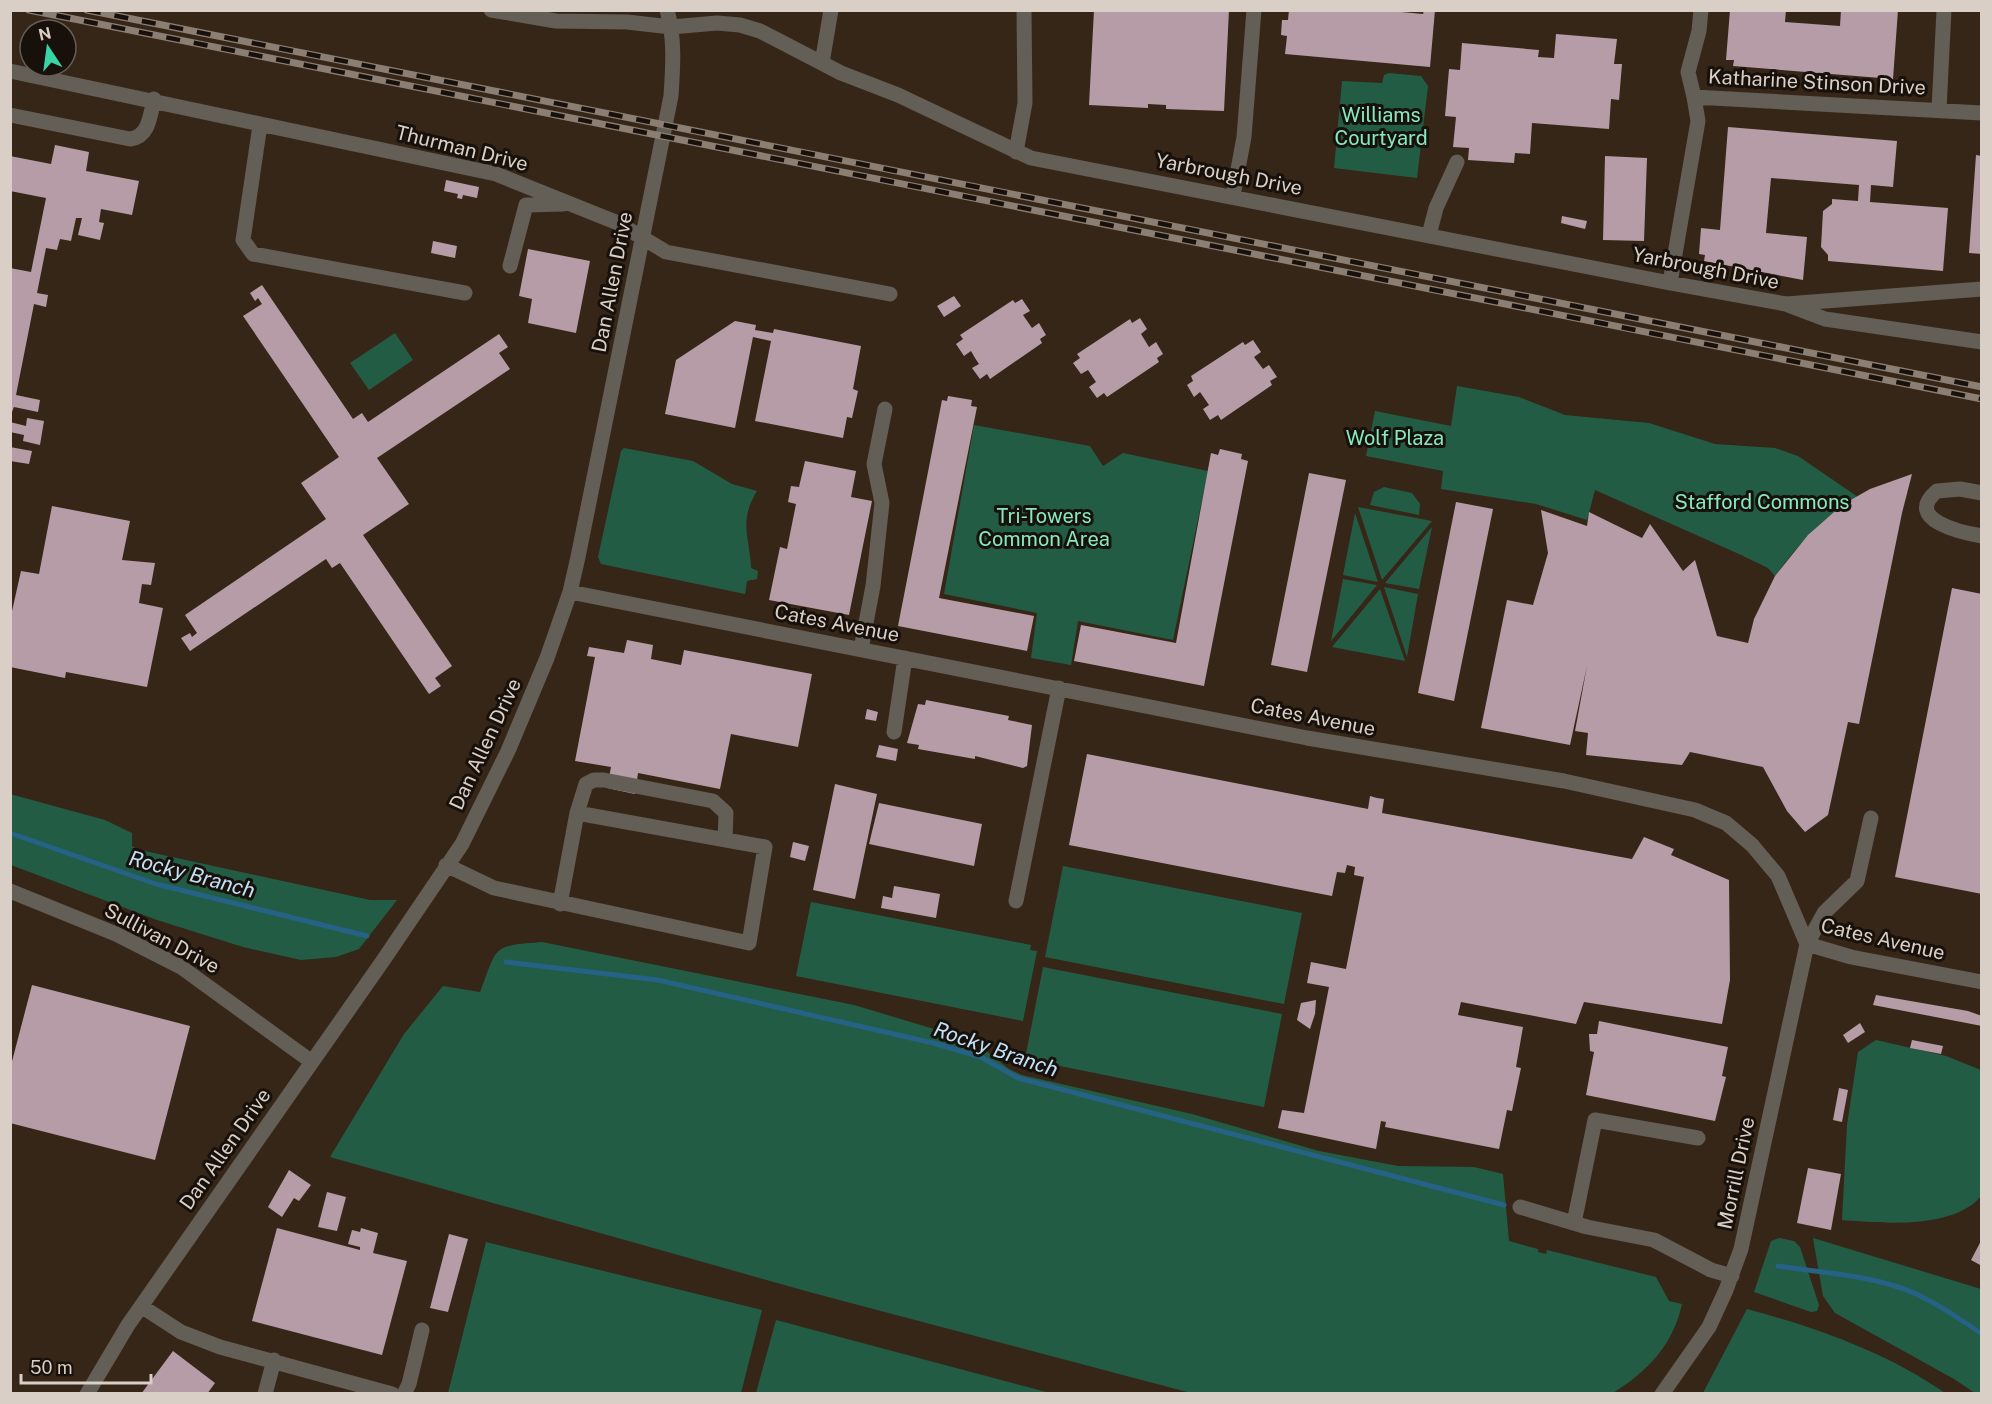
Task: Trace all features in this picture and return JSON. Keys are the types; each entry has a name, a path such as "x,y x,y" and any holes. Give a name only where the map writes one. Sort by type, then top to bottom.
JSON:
{"street":[{"name":"Yarbrough Drive","path":"491,10 671,27 708,23 740,25 760,31 822,63 1016,152 1056,164 1233,196 1670,283 1785,304 1982,289"},
{"name":"Dan Allen Drive","path":"87,1394 141,1306 462,844 508,751 547,658 570,592 671,96 671,27 667,10"},
{"path":"822,63 831,10"},
{"path":"1016,152 1026,103 1024,10"},
{"path":"1233,196 1244,137 1254,10"},
{"path":"1694,97 1688,72 1699,32 1701,10"},
{"path":"1939,109 1944,10"},
{"name":"Thurman Drive","path":"10,71 118,95 154,99 260,125 496,174 618,223 666,252 890,294"},
{"name":"Katharine Stinson Drive","path":"1670,283 1698,121 1694,97 1982,113"},
{"path":"10,115 130,139 144,132 154,99"},
{"path":"260,125 243,240 253,254 465,294"},
{"path":"1429,235 1442,191 1457,162"},
{"path":"510,266 526,205 566,203"},
{"path":"1785,304 1825,319 1982,342"},
{"path":"861,649 873,586 882,503 874,464 885,409"},
{"path":"1982,493 1960,489 1937,491 1930,499 1928,509 1933,519 1944,527 1982,536"},
{"name":"Cates Avenue","path":"570,592 1383,752 1564,781 1695,810 1726,823 1752,845 1778,876 1807,944 1851,957 1982,982"},
{"path":"894,732 905,658"},
{"path":"1016,901 1059,688"},
{"path":"560,904 577,813 586,784 594,780 713,801 726,813 725,840"},
{"path":"446,865 494,888 748,943 765,847 577,813"},
{"name":"Morrill Drive","path":"1662,1394 1709,1327 1732,1275 1741,1249 1807,944 1824,914 1857,882 1871,819"},
{"name":"Sullivan Drive","path":"10,891 116,934 181,967 312,1062"},
{"path":"1574,1223 1595,1120 1698,1138"},
{"path":"1520,1208 1574,1223 1654,1240 1711,1270 1732,1275"},
{"path":"141,1306 181,1332 220,1347 392,1394"},
{"path":"404,1394 409,1384 422,1330"},
{"path":"265,1394 274,1360"}],"green space":[{"name":"Williams Courtyard","path":"1389,73 1421,76 1428,86 1417,178 1334,168 1342,81 1382,83 1384,75"},
{"path":"395,333 413,360 369,390 350,363"},
{"name":"Stafford Commons","path":"1457,386 1519,397 1565,415 1649,423 1715,444 1775,448 1798,456 1858,497 1812,532 1775,576 1768,568 1739,554 1595,490 1587,520 1536,504 1441,489 1443,471 1366,456 1375,411 1451,426"},
{"name":"Tri-Towers Common Area","path":"974,425 1090,446 1103,466 1123,453 1208,471 1173,640 1078,621 1071,665 1031,658 1037,613 944,594"},
{"path":"624,448 693,461 732,484 757,491 748,512 746,529 751,568 758,571 757,579 747,581 745,594 601,564 598,557 621,451"},
{"path":"1384,487 1412,493 1420,504 1419,515 1370,505 1374,492"},
{"path":"1358,507 1432,521 1382,580"},
{"path":"1355,513 1378,582 1343,575"},
{"path":"1432,527 1419,589 1385,583"},
{"path":"1343,579 1377,585 1331,641"},
{"path":"1384,587 1418,594 1407,657"},
{"path":"1380,589 1405,661 1332,647"},
{"path":"10,794 105,820 132,833 132,846 140,850 370,900 397,900 359,949 336,957 301,960 243,947 157,920 11,865"},
{"path":"1063,866 1302,913 1284,1004 1045,957"},
{"path":"811,902 1031,945 1030,950 1037,951 1023,1021 796,976"},
{"path":"542,942 854,1005 974,1041 1009,1069 1022,1075 1192,1114 1319,1151 1398,1166 1474,1167 1503,1174 1509,1241 1538,1249 1538,1252 1546,1254 1547,1250 1656,1277 1669,1301 1682,1304 1678,1319 1657,1356 1637,1376 1613,1393 1191,1393 813,1293 330,1157 404,1034 443,986 480,992 498,951 513,945"},
{"path":"1043,967 1282,1014 1264,1107 1025,1059"},
{"path":"1876,1040 1946,1056 1981,1070 1982,1195 1970,1206 1954,1214 1916,1222 1842,1220 1847,1125 1858,1052"},
{"path":"1779,1238 1794,1241 1800,1247 1819,1305 1817,1311 1811,1312 1754,1292 1771,1241"},
{"path":"1813,1238 1981,1289 1981,1393 1975,1393 1835,1313 1823,1296"},
{"path":"486,1242 762,1310 741,1393 448,1393"},
{"path":"1747,1309 1799,1324 1875,1353 1945,1393 1703,1393"},
{"path":"776,1320 1050,1393 756,1393"}],"building":[{"path":"1094,10 1229,10 1224,111 1166,109 1166,105 1148,104 1148,108 1089,105"},
{"path":"1289,10 1380,10 1423,14 1424,10 1435,10 1430,67 1285,54 1287,36 1281,35 1282,20 1288,20"},
{"path":"1730,10 1786,10 1785,22 1840,26 1841,10 1898,10 1893,79 1733,66 1734,60 1726,60"},
{"path":"1556,34 1617,39 1614,64 1622,64 1619,100 1611,99 1609,129 1532,123 1530,154 1515,153 1514,163 1468,160 1469,148 1453,147 1456,117 1445,116 1449,69 1460,70 1462,43 1539,50 1538,57 1554,58"},
{"path":"1728,127 1897,141 1893,187 1871,185 1870,202 1948,208 1943,271 1828,261 1828,255 1821,247 1823,211 1832,204 1832,199 1858,201 1859,185 1771,178 1766,233 1807,237 1803,280 1704,261 1705,255 1699,254 1701,228 1720,230"},
{"path":"55,145 89,152 86,171 139,181 132,215 101,209 99,222 104,223 100,240 78,235 82,218 76,218 71,241 60,239 57,250 46,248 37,293 48,295 46,307 34,304 16,395 40,400 38,412 14,407 10,417 10,268 31,272 46,198 10,191 10,156 51,164"},
{"path":"1976,155 1982,156 1982,254 1969,253"},
{"path":"1605,156 1647,158 1644,241 1603,240"},
{"path":"446,180 479,187 477,198 463,195 462,199 457,198 458,194 444,191"},
{"path":"1562,216 1587,221 1585,229 1561,223"},
{"path":"433,241 457,246 455,258 431,253"},
{"path":"528,249 590,261 576,333 528,323 532,299 519,296"},
{"path":"262,285 353,419 362,413 368,422 499,334 508,347 499,353 510,369 377,458 409,504 363,535 452,666 435,678 441,686 429,694 340,563 332,568 326,559 190,651 181,638 190,633 192,637 197,633 185,615 326,519 301,483 339,457 243,316 262,304 258,298 255,301 250,293"},
{"path":"954,296 961,306 944,317 937,306"},
{"path":"1022,299 1030,311 1023,315 1032,328 1039,323 1046,335 1040,339 1042,343 990,379 987,374 980,379 972,368 979,364 971,351 964,356 956,344 963,339 960,335 1013,300 1015,303"},
{"path":"1140,318 1147,329 1141,334 1149,347 1156,342 1163,354 1157,358 1159,362 1107,397 1104,393 1097,398 1089,387 1096,382 1088,370 1081,374 1073,363 1080,358 1077,354 1130,319 1132,323"},
{"path":"735,321 756,325 755,330 773,333 774,329 861,346 853,389 858,391 852,418 847,417 843,438 755,421 771,341 753,337 735,428 665,414 676,360"},
{"path":"1253,340 1261,352 1254,357 1263,369 1269,365 1277,377 1270,381 1272,385 1221,420 1218,415 1210,420 1203,409 1209,405 1200,392 1194,397 1187,385 1193,381 1191,376 1243,342 1245,345"},
{"path":"948,396 972,400 971,406 977,407 939,598 1034,616 1027,651 898,626 942,400 947,401"},
{"path":"27,418 44,421 40,445 23,441 24,435 10,432 10,422 26,426"},
{"path":"10,447 32,451 29,464 10,461"},
{"path":"1220,449 1242,454 1241,459 1248,461 1204,686 1074,661 1081,625 1176,643 1211,453 1218,455"},
{"path":"805,461 856,471 851,497 872,501 849,615 769,600 780,547 787,549 796,504 788,502 791,486 799,487"},
{"path":"1309,473 1346,480 1307,672 1271,665"},
{"path":"1912,474 1859,724 1848,722 1828,815 1805,832 1787,811 1763,767 1690,752 1682,765 1586,755 1588,733 1575,731 1587,666 1570,745 1481,728 1507,600 1533,605 1548,553 1541,510 1587,526 1589,512 1642,538 1650,524 1683,571 1695,560 1717,636 1748,643 1754,619 1775,576 1808,535 1842,505 1870,489"},
{"path":"1456,502 1493,509 1454,701 1418,693"},
{"path":"52,506 130,521 122,560 155,563 151,585 142,584 139,603 163,608 147,687 66,672 65,678 10,667 10,620 21,571 39,574"},
{"path":"1952,588 1982,594 1982,894 1895,877"},
{"path":"627,640 653,645 651,659 681,665 684,650 812,674 798,747 731,734 720,789 638,773 635,794 607,788 611,767 575,761 595,657 587,656 589,647 624,653"},
{"path":"926,700 1009,716 1008,720 1032,725 1027,766 1023,768 975,756 975,759 918,749 919,745 907,743 918,704 925,705"},
{"path":"867,709 878,712 876,721 865,719"},
{"path":"879,745 898,749 896,761 876,757"},
{"path":"1087,754 1368,809 1370,796 1384,799 1382,813 1632,859 1644,837 1674,849 1671,855 1729,880 1730,980 1722,1024 1584,1002 1576,1024 1461,1002 1458,1015 1523,1027 1516,1067 1521,1068 1512,1111 1507,1110 1499,1149 1385,1127 1386,1122 1381,1121 1376,1149 1278,1128 1282,1110 1304,1113 1329,987 1307,983 1311,962 1346,969 1364,877 1354,875 1355,867 1347,865 1345,873 1337,872 1332,896 1069,845"},
{"path":"835,784 877,794 855,899 813,890"},
{"path":"879,803 982,824 974,866 869,844"},
{"path":"793,842 809,846 805,861 790,857"},
{"path":"894,886 940,894 936,918 881,908 883,896 892,898"},
{"path":"32,985 190,1026 155,1160 10,1123 10,1069"},
{"path":"1876,995 1968,1011 1982,1016 1982,1026 1873,1005"},
{"path":"1316,1000 1315,1014 1310,1029 1297,1020 1301,1003"},
{"path":"1599,1021 1728,1047 1722,1076 1726,1077 1715,1121 1586,1095 1594,1052 1590,1051 1589,1034 1597,1034"},
{"path":"1860,1023 1865,1032 1848,1043 1843,1035"},
{"path":"1912,1040 1943,1046 1941,1054 1910,1048"},
{"path":"1839,1088 1848,1090 1842,1122 1833,1120"},
{"path":"1808,1168 1841,1174 1831,1230 1797,1223"},
{"path":"289,1170 311,1185 299,1201 294,1198 282,1217 268,1207"},
{"path":"327,1192 346,1197 337,1231 318,1227"},
{"path":"277,1228 360,1250 360,1247 348,1244 352,1230 360,1232 361,1228 378,1233 373,1253 407,1261 382,1355 252,1321"},
{"path":"449,1234 468,1239 448,1312 430,1308"},
{"path":"1982,1239 1982,1266 1971,1260"},
{"path":"173,1351 215,1383 207,1394 141,1394"}],"waterway":[{"name":"Rocky Branch","path":"10,833 156,884 367,936"},
{"name":"Rocky Branch","path":"506,962 658,980 933,1043 981,1057 1018,1078 1504,1205"},
{"name":"Rocky Branch","path":"1778,1266 1865,1278 1898,1287 1932,1302 1982,1334"}],"railway":[{"path":"29,10 1982,399"},
{"path":"87,10 1982,387"}],"park label":[{"name":"Wolf Plaza","path":"1395,438"}]}
